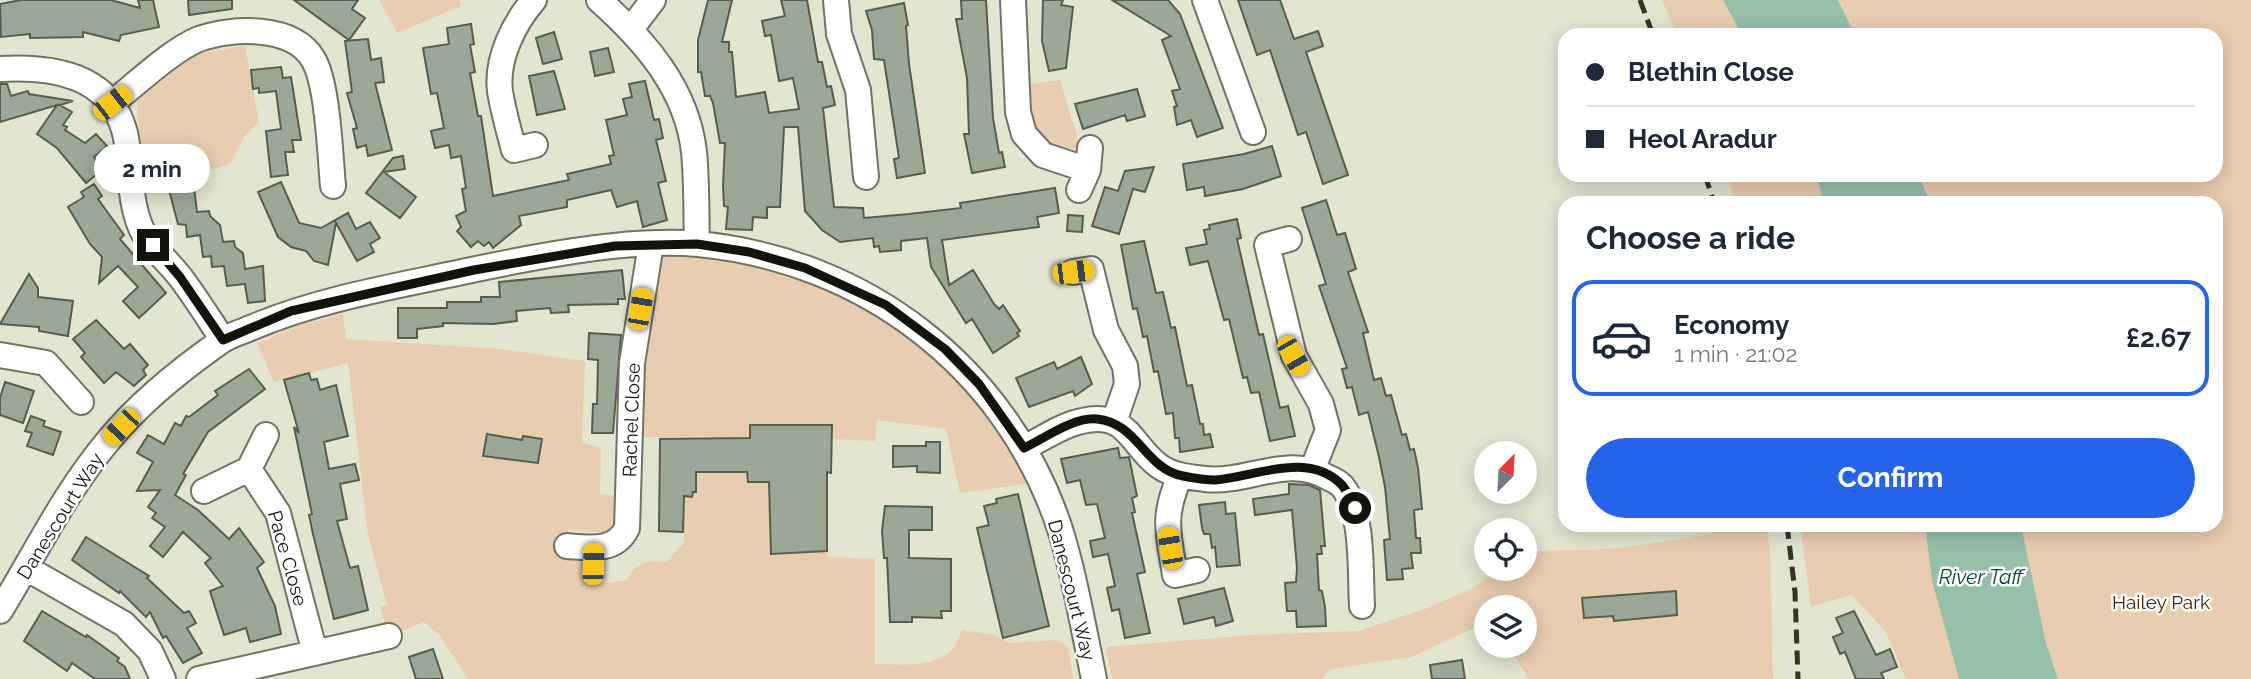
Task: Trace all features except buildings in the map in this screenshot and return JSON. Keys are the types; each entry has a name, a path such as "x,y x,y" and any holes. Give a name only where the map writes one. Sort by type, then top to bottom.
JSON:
{"street":[{"path":"534,0 512,31 504,58 500,88 514,150 535,145"},
{"path":"599,0 631,29 662,67 687,117 694,152 697,244"},
{"path":"631,29 653,0"},
{"path":"836,0 839,34 858,90 866,177"},
{"path":"1013,0 1018,112 1024,134 1042,155 1086,169"},
{"path":"1205,0 1252,132"},
{"path":"112,103 180,50 199,39 262,31 285,37 302,44 314,60 322,88 333,186"},
{"path":"0,69 54,69 97,88 112,103 125,133 133,200 141,228 180,277 223,340"},
{"path":"1289,239 1267,245 1293,356 1321,404 1328,430 1313,468"},
{"name":"Danescourt Way","path":"0,611 68,498 107,441 149,398 223,340 291,311 410,283 590,250 651,244 697,244 749,252 805,268 886,305 945,349 979,384 1024,448 1059,528 1094,679"},
{"name":"Rachel Close","path":"567,547 593,556 617,542 627,528 632,363 651,244"},
{"path":"1073,272 1091,269 1106,330 1125,366 1127,384 1114,422"},
{"path":"0,355 46,363 81,402"},
{"path":"1024,448 1079,421 1096,419 1114,422 1130,432 1158,466 1180,476 1213,480 1295,467 1313,468 1342,485 1355,508 1350,581 1362,606"},
{"path":"204,491 249,469 266,435"},
{"name":"Pace Close","path":"249,469 278,513 315,653"},
{"path":"1180,476 1169,501 1166,522 1170,548 1175,575 1197,570"},
{"path":"26,568 124,624 150,651 163,679"},
{"path":"200,679 389,636"}],"green space":[{"path":"379,0 460,0 461,6 397,33"},
{"path":"1662,0 1723,0 1738,28 1674,28"},
{"name":"Hailey Park","path":"1838,0 2251,0 2251,679 2058,679 2046,643 2022,532 2223,532 2223,196 1928,196 1921,182 2223,182 2223,28 1852,28"},
{"path":"245,46 259,122 244,137 230,164 214,169 146,172 138,122 138,100 195,54"},
{"path":"1060,80 1079,143 1074,149 1050,142 1042,136 1033,118 1030,84"},
{"path":"1729,182 1818,182 1822,196 1733,196"},
{"path":"651,244 805,268 945,349 1040,482 960,493 946,429 877,420 875,441 832,439 750,425 748,482 769,482 771,553 827,551 828,557 875,559 875,664 915,664 935,660 952,650 962,630 994,635 1009,643 1059,640 1068,647 1073,679 468,679 440,636 424,622 389,636 380,606 387,605 368,535 348,363 274,382 257,343 298,326 343,314 346,339 501,349 585,361 582,443 601,448 600,494 617,496 616,526 607,533 568,529 566,540 581,558 588,585 627,580 638,566 653,561 666,562 684,543 684,496 692,497 693,492 696,492 696,472 728,472 729,438 631,437"},
{"path":"1717,532 1767,532 1770,551 1773,679 1529,679 1516,658 1537,658 1537,595 1474,595 1474,629 1412,657 1330,669 1322,679 1112,679 1106,647 1251,635 1358,631 1428,608 1471,589 1482,581 1537,581 1537,552 1624,547"},
{"path":"1801,532 1926,532 1932,581 1959,679 1906,679 1886,632 1852,595 1811,606"}],"water":[{"path":"1723,0 1838,0 1852,28 1738,28"},
{"path":"1818,182 1921,182 1928,196 1822,196"},
{"name":"River Taff","path":"1926,532 2022,532 2046,643 2058,679 1959,679 1932,581"}],"railway":[{"path":"1640,0 1650,28"},
{"path":"1707,182 1712,196"},
{"path":"1788,532 1795,592 1798,679"}],"route":[{"path":"153,245 180,277 223,340 291,311 474,270 615,246 697,244 749,252 805,268 886,305 945,349 979,384 1024,448 1079,421 1096,419 1114,422 1130,432 1158,466 1180,476 1213,480 1295,467 1313,468 1342,485 1355,508"}]}
